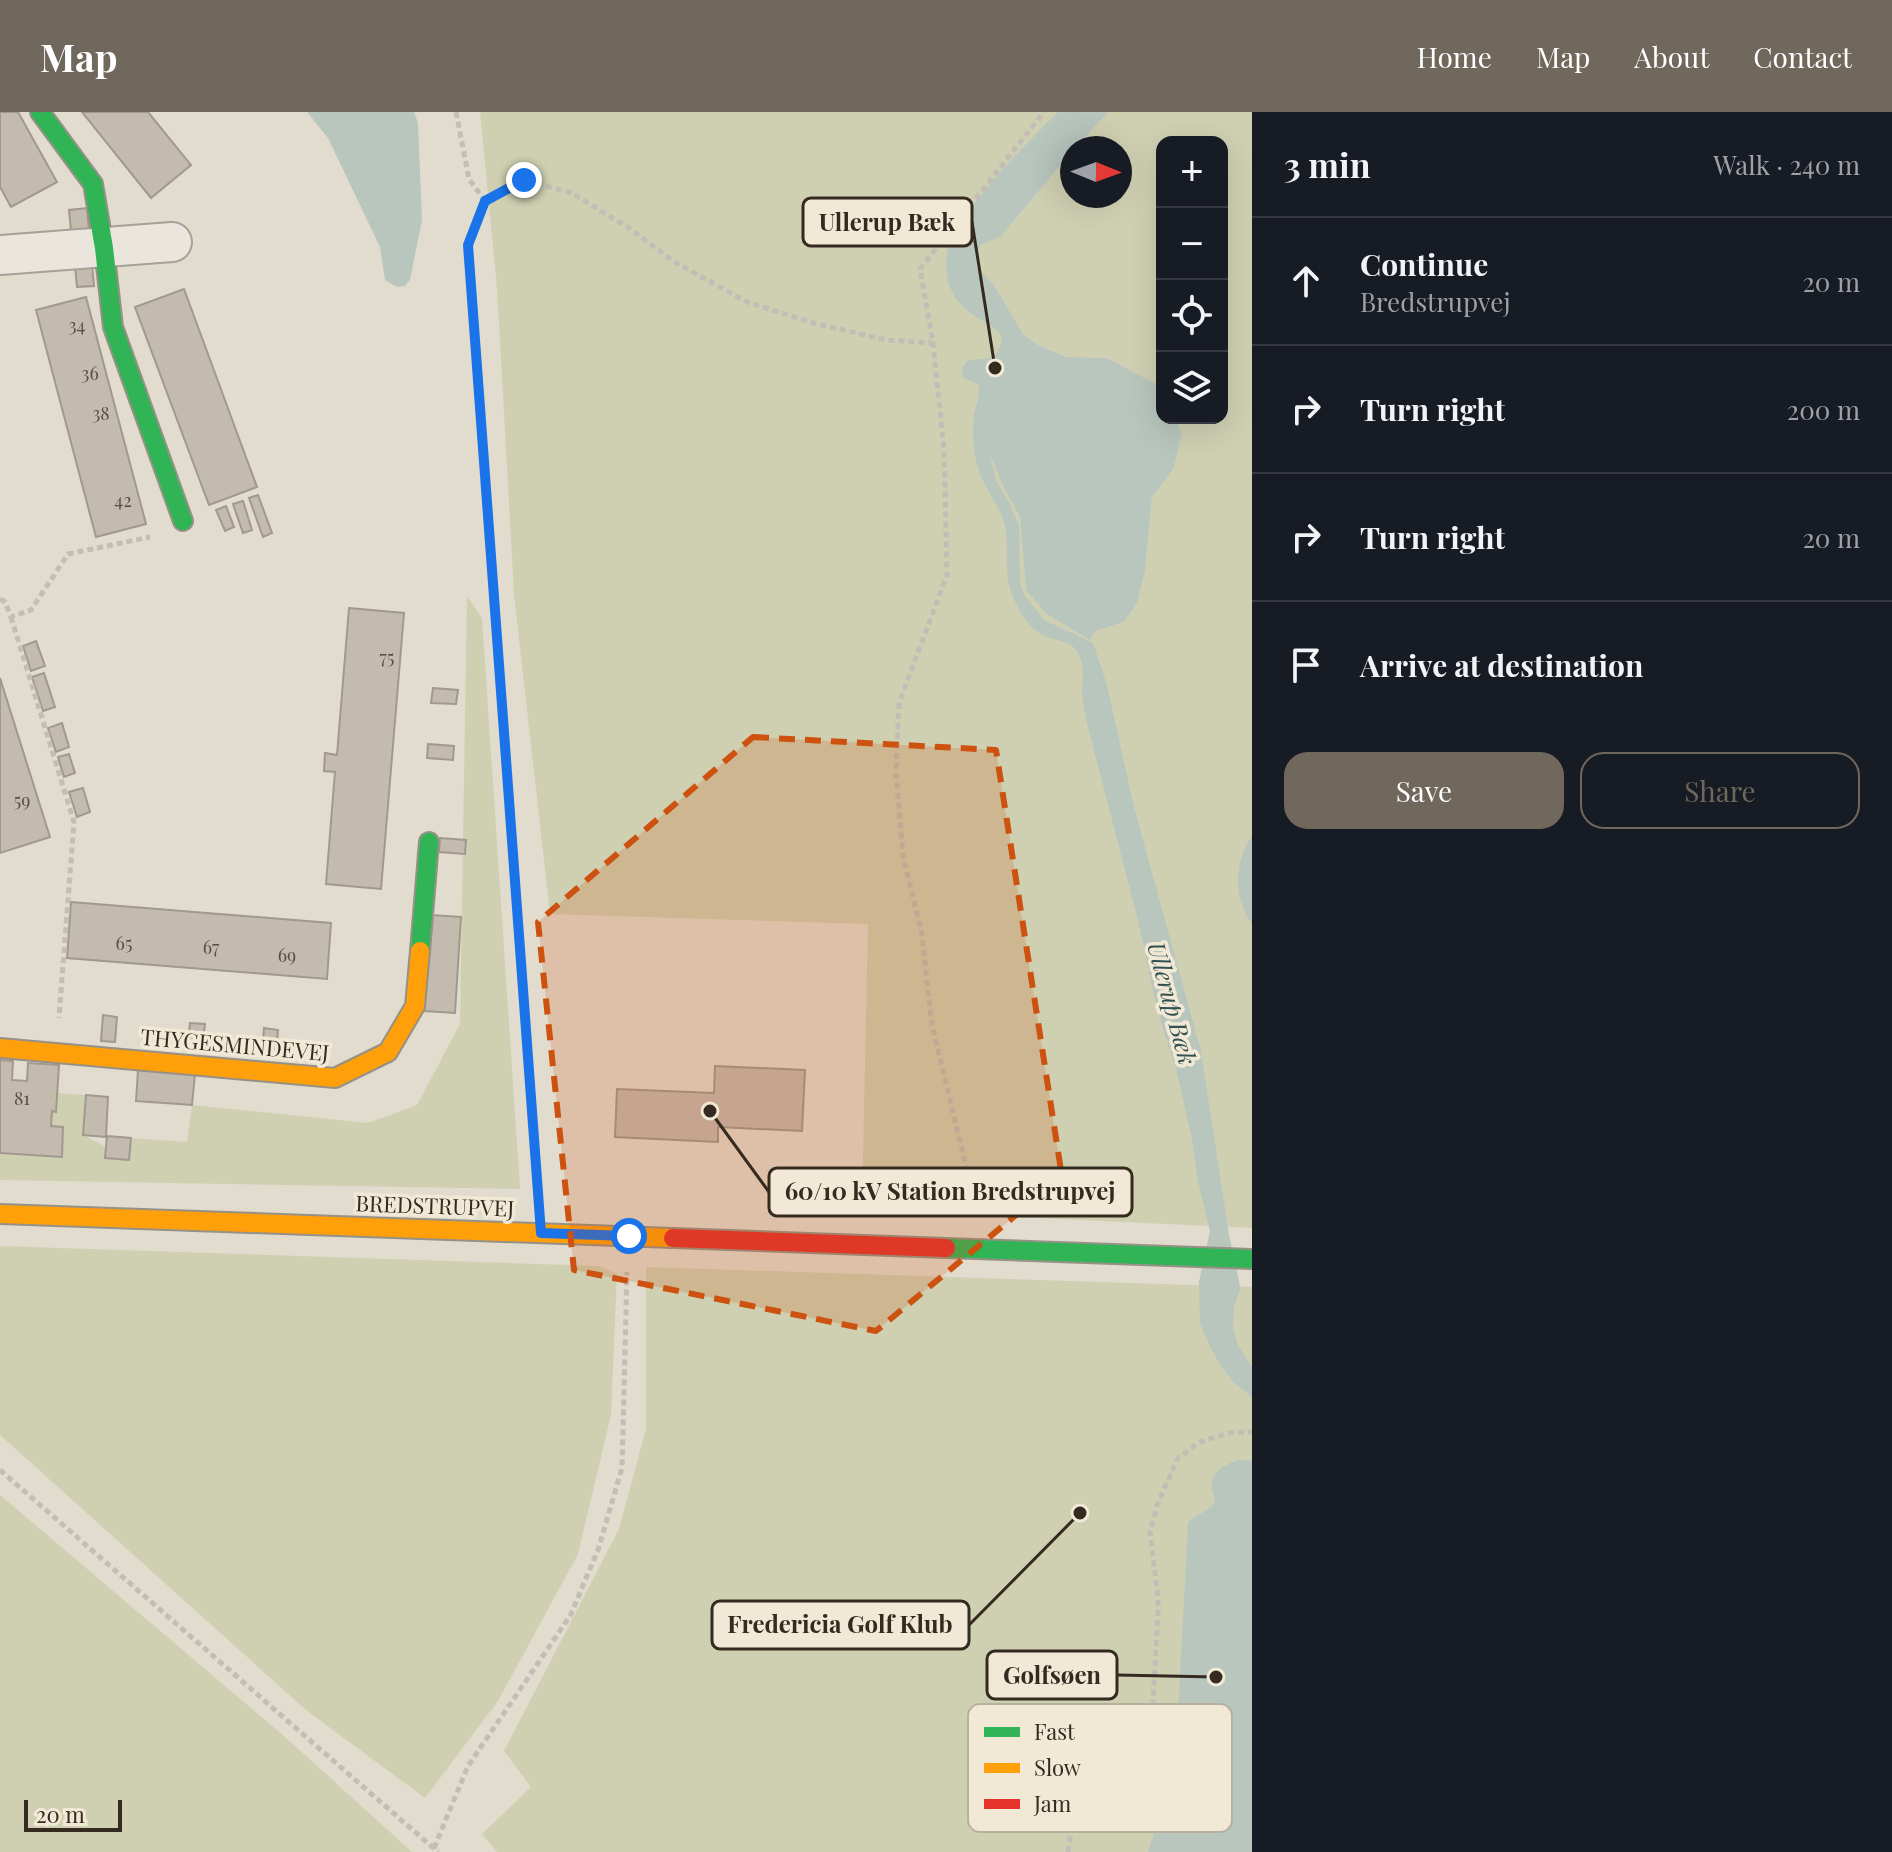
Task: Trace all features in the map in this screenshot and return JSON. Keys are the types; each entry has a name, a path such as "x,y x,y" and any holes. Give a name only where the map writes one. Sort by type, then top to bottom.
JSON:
{"street":[{"path":"40,112 93,184 113,327 183,521"},
{"path":"0,255 172,242"},
{"name":"THYGESMINDEVEJ","path":"0,1048 335,1078 388,1052 415,1006 429,842"},
{"name":"BREDSTRUPVEJ","path":"0,1214 1246,1259"}],"path":[{"path":"456,112 469,179 485,201"},
{"path":"973,1250 971,1187 932,1025 921,929 903,856 896,773 899,703 947,575 944,449 933,343 920,269 1044,112"},
{"path":"541,1233 468,245 485,201 524,180 572,193 629,228 673,261 747,302 817,324 886,340 933,343"},
{"path":"11,617 31,610 68,554 159,535 183,521"},
{"path":"0,599 5,602 11,617 74,822 56,1053"},
{"path":"0,1470 436,1850 468,1766 570,1616 598,1550 622,1468 628,1265"},
{"path":"1153,1704 1158,1597 1150,1532 1157,1505 1178,1458 1198,1443 1229,1433 1252,1432"},
{"path":"1068,1852 1071,1832"}],"highlighted area":[{"path":"753,737 996,750 1062,1177 876,1331 574,1270 538,922"}],"green space":[{"path":"480,112 1252,112 1252,836 1239,891 1243,909 1252,924 1252,1228 862,1210 868,924 550,914 514,594 497,288","holes":["1156,136 1228,136 1228,424 1178,424 1182,433 1174,467 1152,497 1145,571 1124,622 1095,631 1026,590 1020,517 1003,486 987,443 1000,363 1010,325 1038,345 1067,357 1107,358 1156,387"]},
{"path":"467,596 482,618 520,1189 0,1180 0,1154 62,1157 63,1127 51,1126 57,1093 86,1095 83,1135 129,1159 131,1138 187,1142 192,1105 368,1123 417,1105 460,1024"},
{"path":"0,1246 598,1266 617,1274 611,1415 578,1554 498,1701 425,1798 306,1710 0,1435"},
{"path":"646,1267 1252,1287 1252,1852 497,1852 482,1834 531,1787 504,1751 619,1529 646,1429"},
{"path":"0,1495 284,1736 412,1852 0,1852"}],"water":[{"path":"307,112 414,112 418,123 422,220 410,280 405,286 397,287 385,280 380,247 328,138"},
{"path":"1058,112 1108,112 1086,136 1060,136 1060,165 1000,237 981,245 976,254 977,268 993,284 1023,334 1038,345 1067,357 1107,358 1154,383 1156,424 1178,424 1182,433 1174,468 1152,497 1145,571 1137,603 1124,622 1095,631 1090,640 1047,614 1026,590 1020,517 989,451 996,481 1019,526 1020,584 1025,596 1044,620 1093,643 1107,685 1134,807 1201,1051 1240,1289 1234,1307 1233,1328 1238,1345 1252,1367 1252,1397 1233,1382 1222,1367 1200,1324 1199,1282 1210,1231 1176,1069 1157,1009 1138,920 1087,724 1082,697 1081,661 1072,646 1035,630 1014,599 1008,581 1005,526 979,472 975,452 973,421 979,385 964,378 961,370 967,361 996,354 1002,336 960,303 948,282 947,257 950,240 960,221"},
{"path":"1252,836 1252,924 1241,904 1238,880 1242,856"},
{"path":"1238,1460 1252,1461 1252,1852 1148,1852 1155,1832 1232,1832 1232,1704 1178,1704 1188,1523 1215,1501 1212,1482 1224,1466"}],"building":[{"path":"0,112 18,112 57,182 11,207 0,187"},
{"path":"82,112 148,112 191,165 151,198"},
{"path":"87,208 89,230 71,231 69,210"},
{"path":"92,264 94,286 77,287 75,266"},
{"path":"184,289 257,487 209,505 135,307"},
{"path":"86,297 146,524 96,537 36,310"},
{"path":"258,495 272,533 263,537 249,498"},
{"path":"243,501 252,530 243,533 233,504"},
{"path":"226,506 234,527 225,531 216,510"},
{"path":"349,608 404,613 381,889 326,884 335,772 324,771 325,753 337,755"},
{"path":"36,641 45,666 31,671 23,646"},
{"path":"44,673 55,707 43,711 32,677"},
{"path":"0,678 50,837 0,853"},
{"path":"433,688 458,690 456,704 431,703"},
{"path":"62,723 69,747 56,752 48,728"},
{"path":"428,744 454,746 453,760 427,758"},
{"path":"69,754 75,773 64,777 58,757"},
{"path":"83,788 90,812 77,817 69,792"},
{"path":"440,838 466,840 465,854 439,852"},
{"path":"71,902 331,923 327,979 67,958"},
{"path":"431,915 461,917 455,1013 424,1011"},
{"path":"103,1015 117,1017 115,1042 101,1041"},
{"path":"190,1023 205,1024 202,1049 188,1048"},
{"path":"264,1028 278,1030 276,1055 262,1054"},
{"path":"0,1060 13,1061 12,1080 27,1081 28,1063 59,1065 56,1112 52,1111 51,1126 63,1127 62,1157 0,1153"},
{"path":"715,1066 805,1070 802,1131 718,1127 718,1142 615,1137 617,1089 714,1093"},
{"path":"138,1070 195,1074 192,1105 136,1101"},
{"path":"86,1095 108,1097 106,1137 83,1135"},
{"path":"107,1136 131,1138 129,1160 105,1158"}],"traffic: fast":[{"path":"40,112 93,184 113,327 183,521"},
{"path":"420,951 429,842"},
{"path":"946,1248 1252,1259"}],"traffic: slow":[{"path":"0,1048 335,1078 388,1052 415,1006 420,951"},
{"path":"0,1214 673,1238"}],"traffic: jam":[{"path":"673,1238 946,1248"}],"place":[{"name":"Ullerup Bæk","path":"995,368"},
{"name":"60/10 kV Station Bredstrupvej","path":"710,1111"},
{"name":"Fredericia Golf Klub","path":"1080,1513"},
{"name":"Golfsøen","path":"1216,1677"}],"route":[{"path":"524,180 485,201 468,245 541,1233 629,1236"}]}
